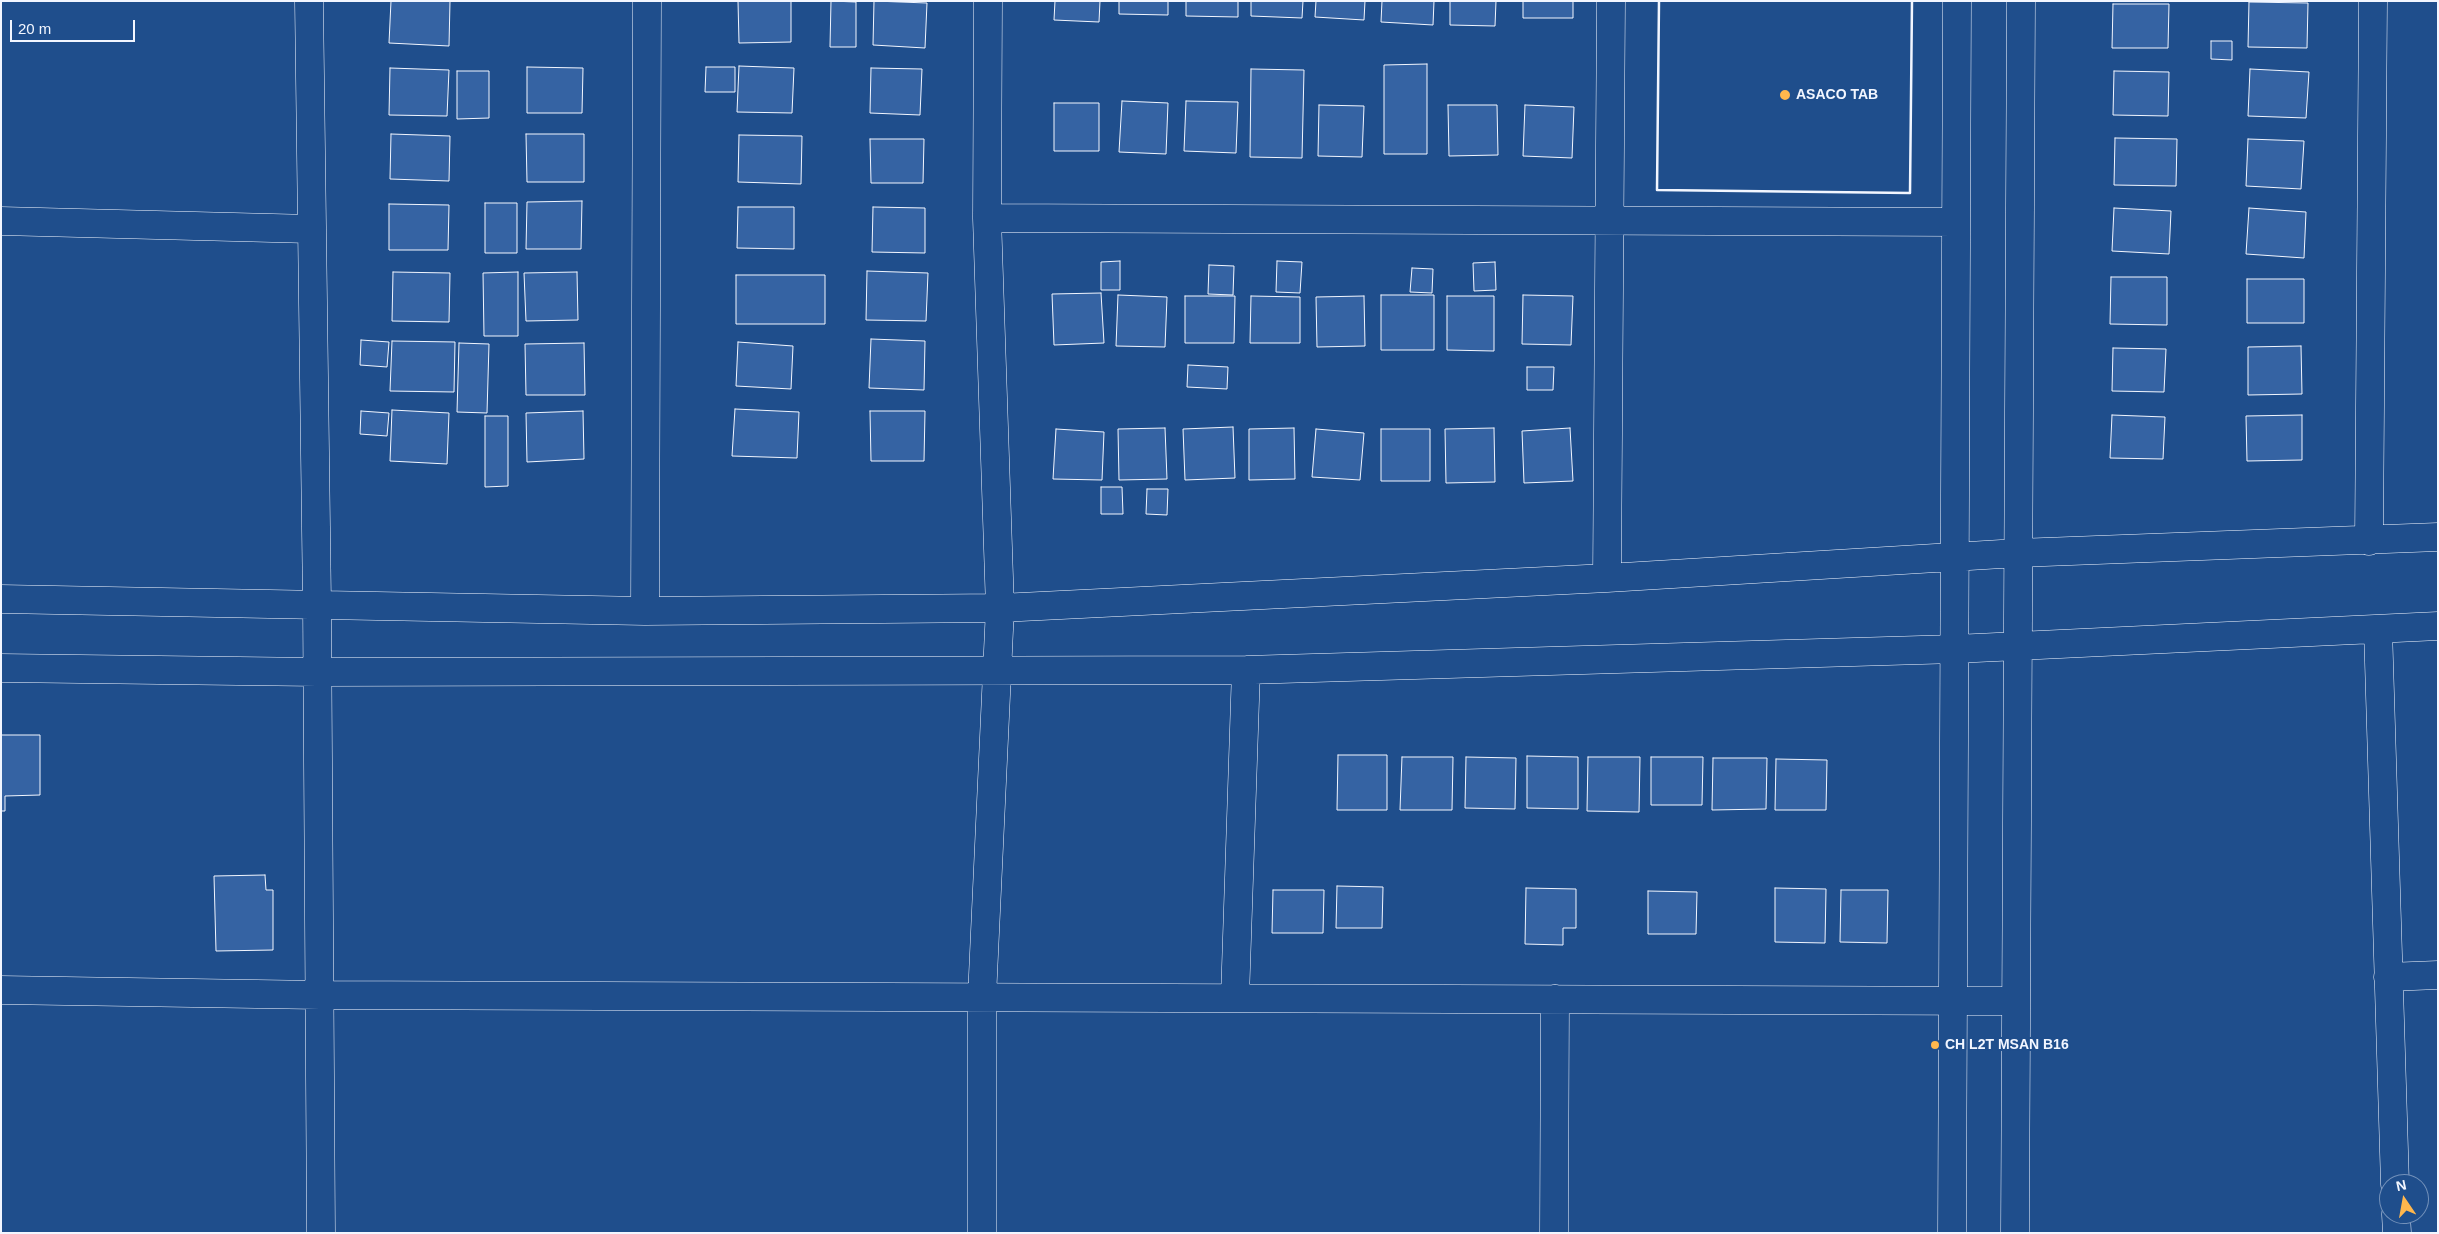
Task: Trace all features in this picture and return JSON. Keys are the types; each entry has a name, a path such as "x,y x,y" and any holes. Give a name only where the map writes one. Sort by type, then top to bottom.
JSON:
{"street":[{"path":"309,1 317,603 321,1233"},
{"path":"645,611 647,1"},
{"path":"982,1233 982,997 1000,608 987,218 988,1"},
{"path":"1607,578 1611,1"},
{"path":"1952,1233 1957,1"},
{"path":"2015,1233 2020,1"},
{"path":"2369,541 2373,1"},
{"path":"987,218 1956,222"},
{"path":"1,221 311,229"},
{"path":"1,599 317,603 645,611 1000,608 1607,578 2018,553 2438,537"},
{"path":"1,668 317,672 1246,670 1955,649 2438,626"},
{"path":"2378,628 2395,1174"},
{"path":"1235,998 1246,670"},
{"path":"2388,977 2438,975"},
{"path":"1,990 320,995 2016,1001"},
{"path":"1554,1233 1555,999"}],"building":[{"path":"391,1 450,1 449,46 389,43"},
{"path":"738,1 791,1 791,42 739,43"},
{"path":"831,1 856,2 856,47 830,47"},
{"path":"874,1 927,3 925,48 873,45"},
{"path":"1055,1 1100,1 1099,22 1054,20"},
{"path":"1119,1 1168,1 1168,15 1119,14"},
{"path":"1186,1 1238,1 1238,17 1186,16"},
{"path":"1251,1 1303,1 1302,18 1251,16"},
{"path":"1316,1 1365,1 1364,20 1315,17"},
{"path":"1382,1 1434,1 1433,25 1381,22"},
{"path":"1450,1 1496,1 1495,26 1450,25"},
{"path":"1523,1 1573,1 1573,18 1523,18"},
{"path":"2249,2 2308,3 2307,48 2248,47"},
{"path":"2113,4 2169,4 2168,48 2112,48"},
{"path":"2211,41 2232,41 2232,60 2211,59"},
{"path":"1427,64 1427,154 1384,154 1384,65"},
{"path":"739,66 794,68 792,113 737,112"},
{"path":"527,67 583,68 582,113 527,113"},
{"path":"706,67 735,67 735,92 705,92"},
{"path":"390,68 449,70 447,116 389,115"},
{"path":"871,68 922,69 920,115 870,113"},
{"path":"1251,69 1304,70 1302,158 1250,157"},
{"path":"2250,69 2309,72 2306,118 2248,116"},
{"path":"457,71 489,71 489,118 457,119"},
{"path":"2114,71 2169,72 2168,116 2113,115"},
{"path":"1122,101 1168,103 1166,154 1119,152"},
{"path":"1186,101 1238,102 1236,153 1184,151"},
{"path":"1054,103 1099,103 1099,151 1054,151"},
{"path":"1319,105 1364,106 1362,157 1318,156"},
{"path":"1448,105 1497,105 1498,155 1449,156"},
{"path":"1525,105 1574,107 1572,158 1523,156"},
{"path":"391,134 450,136 449,181 390,179"},
{"path":"526,134 584,134 584,182 527,182"},
{"path":"739,135 802,136 801,184 738,182"},
{"path":"2115,138 2177,139 2176,186 2114,185"},
{"path":"870,139 924,139 923,183 871,183"},
{"path":"2248,139 2304,141 2301,189 2246,186"},
{"path":"582,201 581,249 526,249 527,202"},
{"path":"485,203 517,203 517,253 485,253"},
{"path":"389,204 449,205 448,250 389,250"},
{"path":"738,207 794,207 794,249 737,248"},
{"path":"873,207 925,208 925,253 872,252"},
{"path":"2114,208 2171,211 2169,254 2112,251"},
{"path":"2249,208 2306,212 2304,258 2246,254"},
{"path":"1120,261 1120,290 1101,290 1101,262"},
{"path":"1277,261 1302,262 1300,293 1276,292"},
{"path":"1495,262 1496,290 1474,291 1473,263"},
{"path":"1209,265 1234,266 1233,295 1208,294"},
{"path":"1412,268 1433,269 1432,293 1410,292"},
{"path":"867,271 928,273 926,321 866,320"},
{"path":"393,272 450,273 449,322 392,321"},
{"path":"518,272 518,336 484,336 483,273"},
{"path":"577,272 578,320 526,321 524,273"},
{"path":"736,275 825,275 825,324 736,324"},
{"path":"2111,277 2167,277 2167,325 2110,324"},
{"path":"2247,279 2304,279 2304,323 2247,323"},
{"path":"1101,293 1104,343 1054,345 1052,294"},
{"path":"1118,295 1167,297 1165,347 1116,346"},
{"path":"1381,295 1434,295 1434,350 1381,350"},
{"path":"1523,295 1573,296 1571,345 1522,344"},
{"path":"1185,296 1235,296 1234,343 1185,343"},
{"path":"1251,296 1300,297 1300,343 1250,343"},
{"path":"1364,296 1365,346 1317,347 1316,297"},
{"path":"1447,296 1494,296 1494,351 1447,350"},
{"path":"871,339 925,341 924,390 869,388"},
{"path":"361,340 389,342 387,367 360,365"},
{"path":"392,341 455,342 454,392 390,391"},
{"path":"738,342 793,346 791,389 736,386"},
{"path":"459,343 489,344 487,413 457,412"},
{"path":"584,343 585,395 526,395 525,344"},
{"path":"2301,346 2302,394 2248,395 2248,347"},
{"path":"2113,348 2166,349 2164,392 2112,391"},
{"path":"1188,365 1228,367 1227,389 1187,387"},
{"path":"1527,367 1554,367 1553,390 1527,390"},
{"path":"735,409 799,412 797,458 732,456"},
{"path":"392,410 449,413 447,464 390,461"},
{"path":"361,411 389,413 387,436 360,434"},
{"path":"583,411 584,459 527,462 526,413"},
{"path":"870,411 925,411 924,461 871,461"},
{"path":"2112,415 2165,417 2163,459 2110,458"},
{"path":"2302,415 2302,460 2247,461 2246,416"},
{"path":"485,416 508,416 508,486 485,487"},
{"path":"1233,427 1235,478 1185,480 1183,429"},
{"path":"1165,428 1167,479 1119,480 1118,429"},
{"path":"1294,428 1295,479 1249,480 1249,429"},
{"path":"1494,428 1495,482 1446,483 1445,429"},
{"path":"1570,428 1573,481 1524,483 1522,431"},
{"path":"1056,429 1104,432 1102,480 1053,479"},
{"path":"1316,429 1364,433 1360,480 1312,477"},
{"path":"1381,429 1430,429 1430,481 1381,481"},
{"path":"1101,487 1122,487 1123,514 1101,514"},
{"path":"1147,489 1168,489 1167,515 1146,514"},
{"path":"1,735 40,735 40,795 5,796 5,811 1,811"},
{"path":"1338,755 1387,755 1387,810 1337,810"},
{"path":"1527,756 1578,757 1578,809 1527,808"},
{"path":"1402,757 1453,757 1452,810 1400,810"},
{"path":"1466,757 1516,758 1515,809 1465,808"},
{"path":"1588,757 1640,757 1639,812 1587,811"},
{"path":"1651,757 1703,757 1702,805 1651,805"},
{"path":"1713,758 1767,758 1766,809 1712,810"},
{"path":"1776,759 1827,760 1826,810 1775,810"},
{"path":"265,875 266,890 273,890 273,950 216,951 214,876"},
{"path":"1337,886 1383,887 1382,928 1336,928"},
{"path":"1526,888 1576,889 1576,928 1563,928 1563,945 1525,944"},
{"path":"1775,888 1826,889 1825,943 1775,942"},
{"path":"1273,890 1324,890 1323,933 1272,933"},
{"path":"1841,890 1888,890 1887,943 1840,942"},
{"path":"1648,891 1697,892 1696,934 1648,934"}],"wall":[{"path":"1659,1 1657,190 1910,193 1912,1"}],"place":[{"name":"ASACO TAB","path":"1785,95"},
{"name":"CH L2T MSAN B16","path":"1935,1045"}]}
